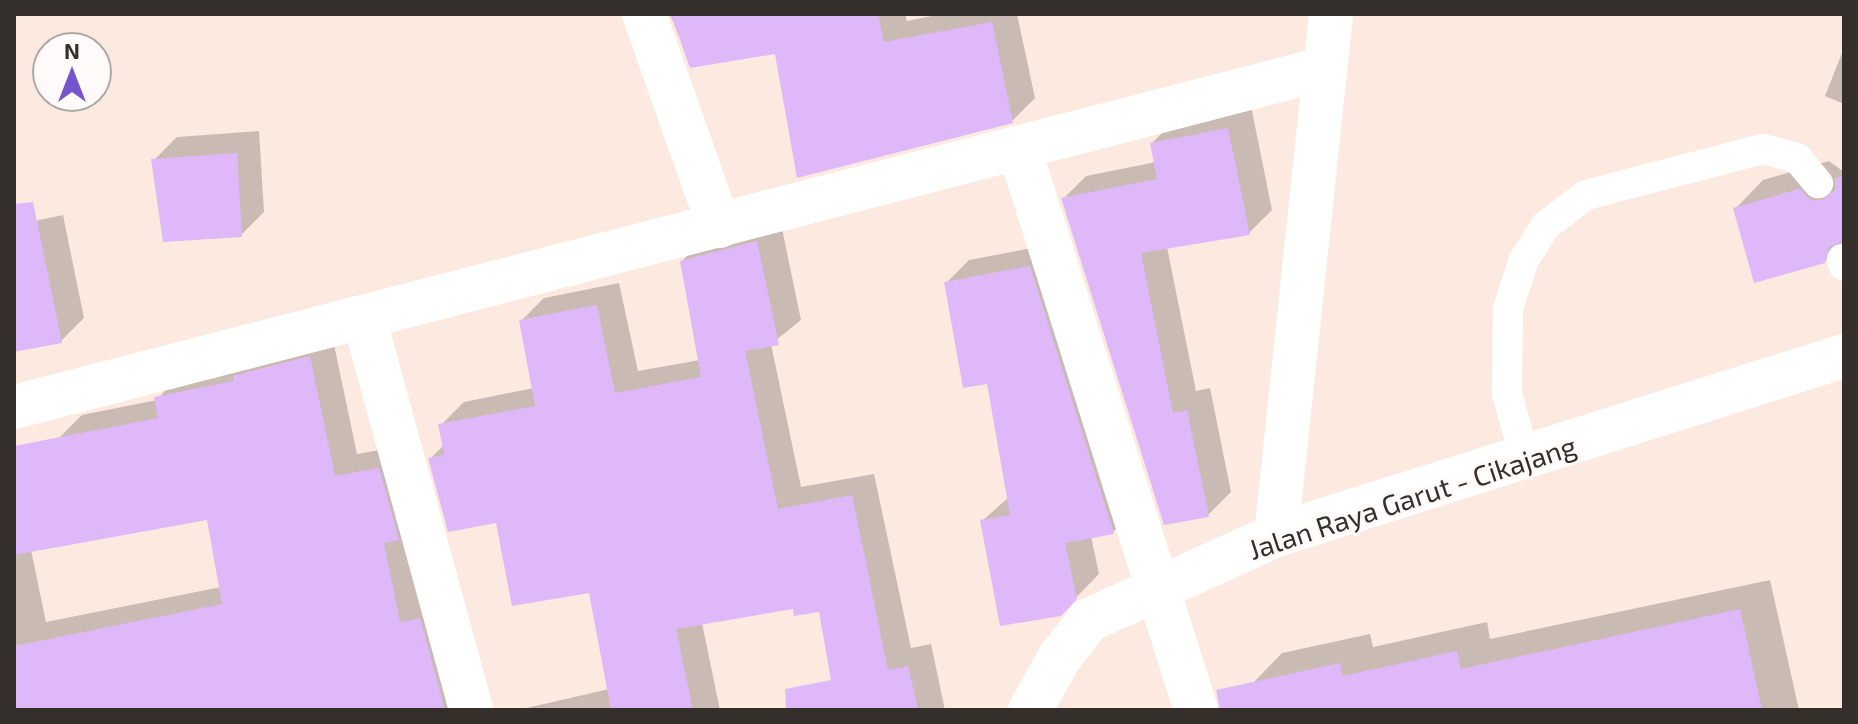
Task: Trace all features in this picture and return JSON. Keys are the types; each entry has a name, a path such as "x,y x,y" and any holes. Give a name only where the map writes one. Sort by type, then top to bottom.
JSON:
{"street":[{"path":"644,14 719,226"},
{"path":"1276,535 1331,14"},
{"path":"14,407 1323,69"},
{"path":"1019,148 1196,710"},
{"path":"364,318 471,710"},
{"name":"Jalan Raya Garut - Cikajang","path":"1030,710 1060,657 1089,620 1276,535 1844,356"}],"lane":[{"path":"1525,459 1507,393 1508,308 1524,260 1545,226 1586,195 1763,149 1797,158 1818,183"}],"building":[{"path":"671,14 878,14 884,42 992,22 1013,123 797,178 775,54 690,68"},
{"path":"1228,128 1250,235 1141,253 1173,413 1187,410 1209,517 1164,525 1061,198 1157,179 1150,143"},
{"path":"237,153 242,237 163,242 151,159"},
{"path":"1844,176 1844,241 1829,247 1825,263 1754,283 1733,208 1799,189 1811,200 1822,200 1835,190 1835,178"},
{"path":"33,202 62,343 14,352 14,204"},
{"path":"757,241 779,345 745,351 778,509 852,495 888,670 908,666 918,710 786,710 785,689 831,680 819,612 794,616 793,609 676,629 693,710 611,710 589,593 512,606 496,523 448,532 428,458 444,455 438,424 535,406 519,320 597,305 615,393 701,377 680,261"},
{"path":"1030,266 1114,534 1065,543 1077,599 1061,616 1000,626 980,520 1010,515 987,384 963,388 944,282"},
{"path":"310,356 335,476 379,468 399,540 384,543 400,622 420,618 445,710 14,710 14,646 222,604 207,520 14,555 14,446 158,418 154,397 234,381 233,376"},
{"path":"1740,609 1762,710 1220,710 1216,690 1340,663 1343,676 1457,651 1461,669"}]}
